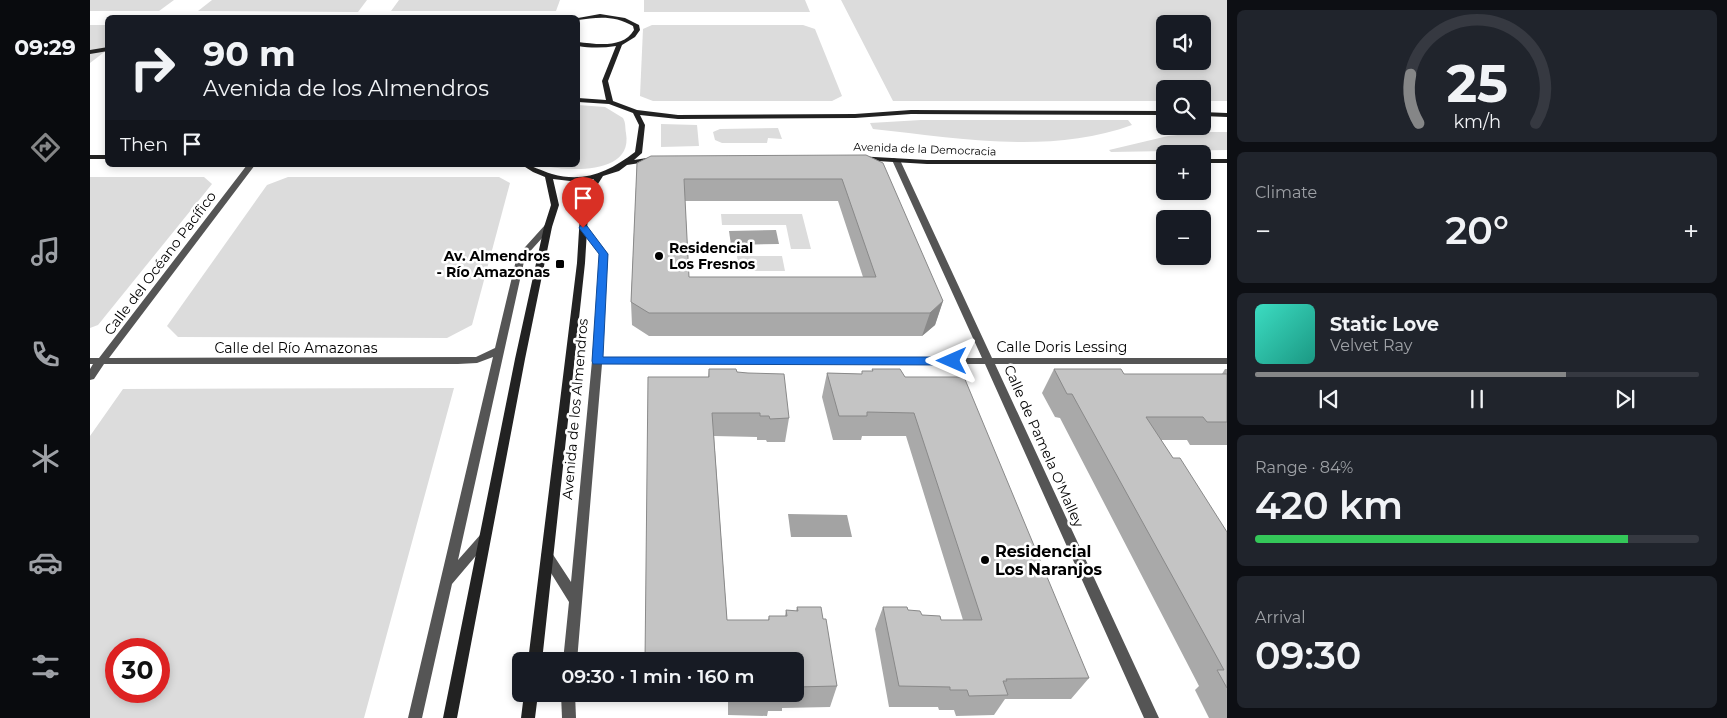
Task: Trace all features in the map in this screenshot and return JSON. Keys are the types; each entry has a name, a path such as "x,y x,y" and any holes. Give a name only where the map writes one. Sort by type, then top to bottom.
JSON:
{"street":[{"path":"580,19 608,16 620,18 636,25 636,34 620,43 594,46 580,44"},
{"path":"610,102 605,82 620,43"},
{"path":"90,52 105,49"},
{"path":"580,100 610,102 636,112 678,117 855,116 911,112 1156,113"},
{"path":"530,167 549,176 582,178 600,176 625,163 638,153 642,125 636,112"},
{"path":"1211,114 1227,115"},
{"path":"90,157 105,157"},
{"path":"625,163 660,158"},
{"name":"Avenida de la Democracia","path":"853,158 927,162 1156,162"},
{"name":"Calle de Pamela O'Malley","path":"896,160 1152,718"},
{"path":"1211,161 1227,161"},
{"name":"Calle del Océano Pacífico","path":"90,376 249,167"},
{"path":"450,718 548,227 555,205 549,176"},
{"name":"Avenida de los Almendros","path":"536,652 585,198 600,176"},
{"path":"415,718 521,256 548,227"},
{"name":"Avenida de los Almendros","path":"571,652 597,361 604,254 583,228"},
{"name":"Calle del Río Amazonas","path":"90,361 458,361 478,360 499,350"},
{"name":"Calle Doris Lessing","path":"597,361 1227,361"},
{"path":"446,582 485,538"},
{"path":"547,557 575,600"},
{"path":"528,718 530,702"},
{"path":"568,702 569,718"}],"shaded area":[{"path":"90,0 174,0 159,11 90,11"},
{"path":"212,0 367,0 358,12 198,11"},
{"path":"399,0 560,0 556,11 391,11"},
{"path":"644,0 805,0 810,12 644,12"},
{"path":"841,0 1227,0 1227,101 1211,101 1211,80 1156,80 1156,101 893,101"},
{"path":"90,25 105,25 105,52 90,63"},
{"path":"652,25 803,25 815,29 842,96 832,101 653,101 640,96 643,29"},
{"path":"580,105 605,107 623,118 626,146 621,156 612,162 587,169 550,167 580,167"},
{"path":"921,120 1128,120 1132,125 1101,134 1068,140 1003,142 873,129 870,123"},
{"path":"661,124 697,125 699,146 661,147"},
{"path":"778,128 782,139 768,138 767,143 722,143 715,140 713,132 720,129"},
{"path":"1211,132 1227,132 1227,150 1211,150 1211,145 1156,145 1156,151 1111,152 1109,150 1168,136 1211,135"},
{"path":"90,177 204,177 212,184 98,325 90,328"},
{"path":"288,177 499,177 510,183 472,325 447,338 178,337 167,326 267,185"},
{"path":"721,214 802,214 811,249 791,249 786,225 722,225"},
{"path":"776,230 779,244 731,245 729,231"},
{"path":"737,256 782,256 785,271 739,271"},
{"path":"454,388 364,718 90,718 90,436 123,389"},
{"path":"788,514 847,515 852,537 791,537"}],"building":[{"path":"866,155 883,163 943,301 930,313 649,313 631,302 637,163 651,156","holes":["684,179 842,179 876,277 689,277"]},
{"path":"709,369 736,369 737,372 784,374 789,418 770,419 769,416 760,416 760,413 712,413 727,620 769,620 769,616 787,616 786,610 798,611 797,607 821,607 823,619 826,619 837,686 804,687 804,652 645,652 648,377 709,377"},
{"name":"Residencial Los Naranjos","path":"872,369 900,369 905,377 964,377 1089,678 1006,679 1007,681 1003,681 1008,695 969,696 967,690 950,690 950,687 899,686 883,607 907,607 908,610 920,611 922,615 940,616 941,620 982,620 914,413 867,412 867,416 839,416 827,373 862,374 862,371 873,371"},
{"path":"1054,369 1121,369 1124,374 1227,374 1227,422 1207,422 1203,417 1146,417 1173,458 1180,458 1227,532 1227,688 1217,670 1224,670 1072,394 1067,394"}],"place":[{"name":"Residencial Los Fresnos","path":"659,256"},
{"name":"Av. Almendros - Río Amazonas","path":"560,264"},
{"name":"Residencial Los Naranjos","path":"985,560"}],"route":[{"path":"583,228 604,254 597,361 952,361"}]}
